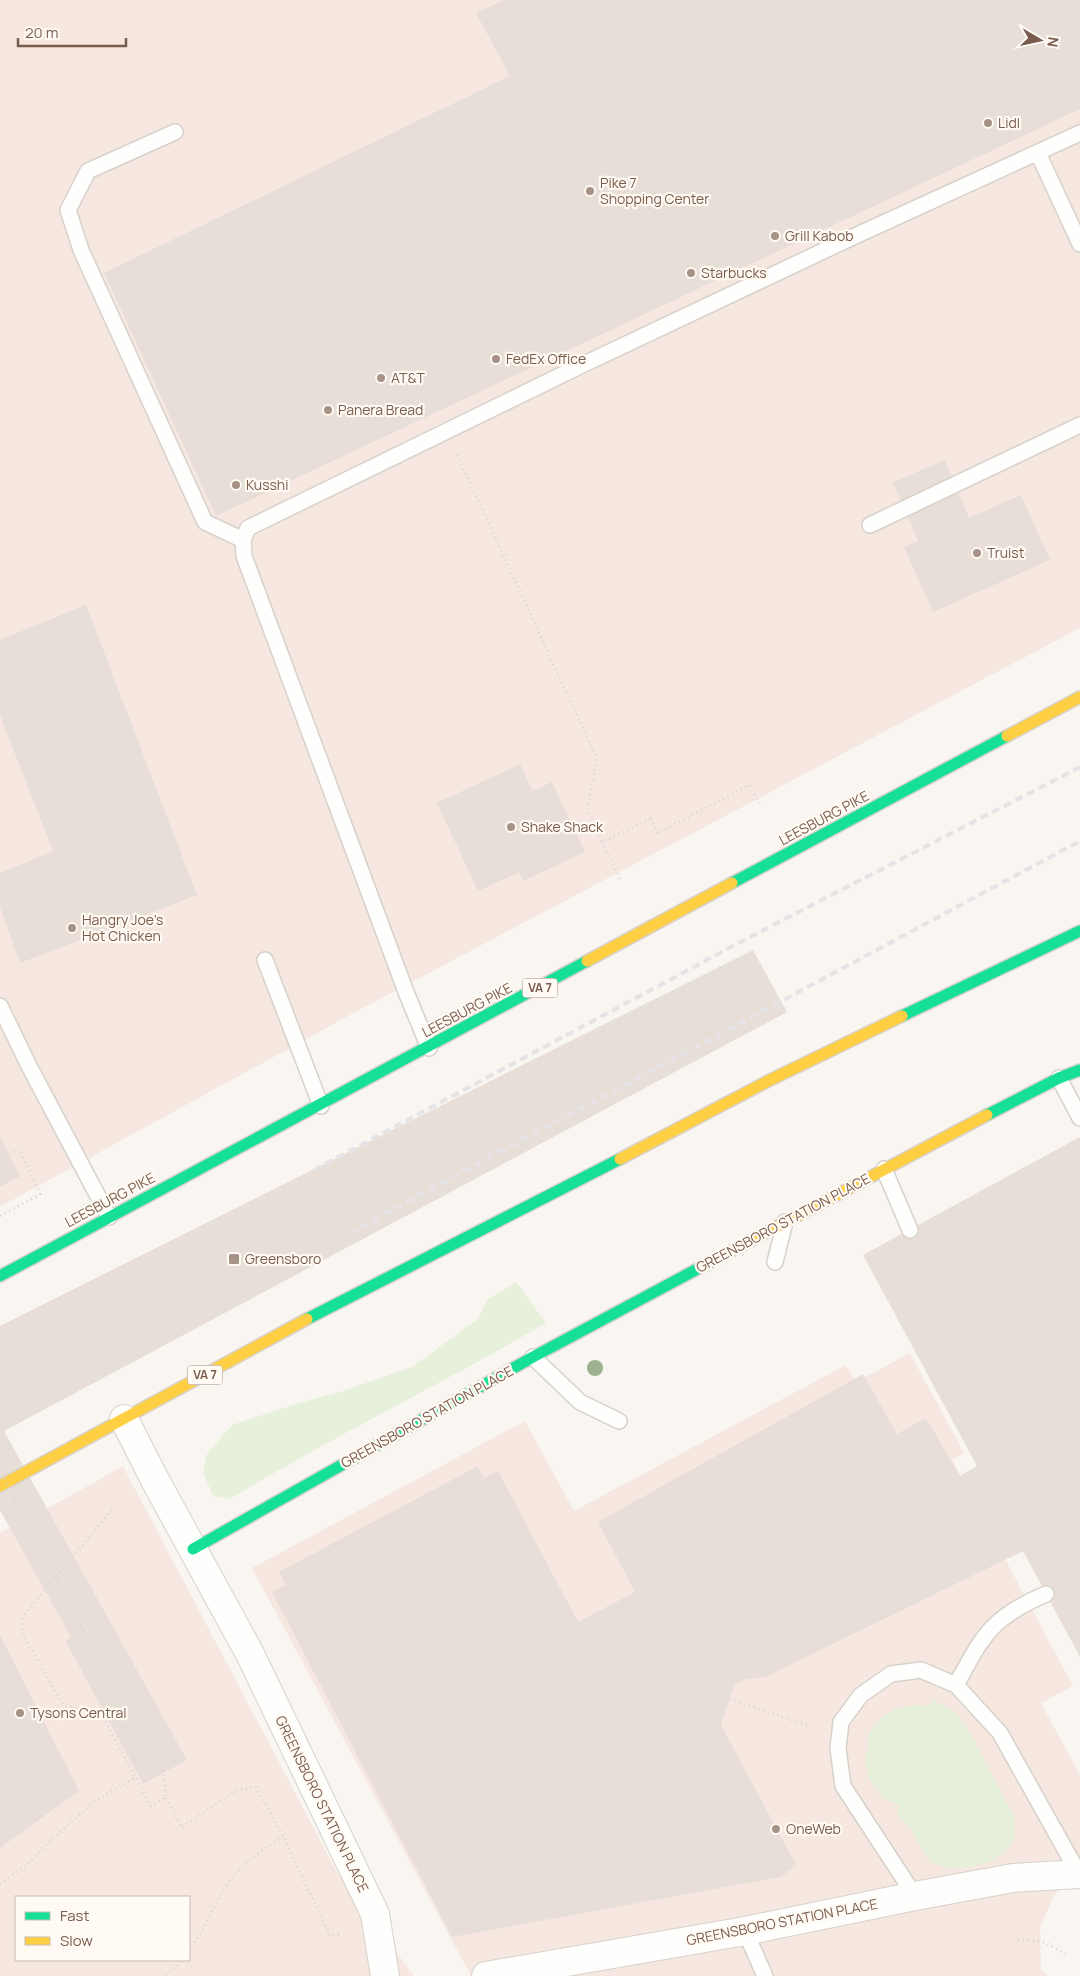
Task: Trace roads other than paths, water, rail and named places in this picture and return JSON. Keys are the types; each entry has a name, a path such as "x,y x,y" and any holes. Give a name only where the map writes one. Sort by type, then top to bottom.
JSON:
{"main road":[{"name":"LEESBURG PIKE","path":"0,1276 321,1106 1080,698"},
{"name":"VA 7","path":"0,1486 285,1330 588,1176 768,1081 1080,930"},
{"name":"GREENSBORO STATION PLACE","path":"193,1549 534,1357 884,1169 1060,1078 1080,1070"}],"street":[{"path":"124,1419 193,1549"},
{"name":"GREENSBORO STATION PLACE","path":"193,1549 250,1654 375,1914 385,1976"},
{"name":"GREENSBORO STATION PLACE","path":"486,1976 745,1931 1013,1878 1080,1874"}],"lane":[{"path":"176,132 88,171 68,210 81,250 204,522 243,540"},
{"path":"429,1048 399,974 247,566 243,540 248,528 580,366 855,236 1080,133"},
{"path":"1038,153 1080,244"},
{"path":"870,525 1080,425"},
{"path":"265,960 321,1106"},
{"path":"0,1006 29,1066 109,1217"},
{"path":"1060,1078 1080,1118"},
{"path":"884,1169 910,1230"},
{"path":"775,1262 785,1222"},
{"path":"534,1357 580,1402 619,1422"},
{"path":"956,1685 975,1649 994,1624 1020,1606 1046,1594"},
{"path":"915,1896 843,1786 838,1748 841,1722 861,1695 890,1674 922,1670 956,1685 1000,1733 1080,1874"},
{"path":"745,1931 765,1976"}],"railway":[{"path":"314,1170 748,938 1080,767"},
{"path":"349,1233 1080,841"}],"place":[{"name":"Lidl","path":"988,123"},
{"name":"Pike 7 Shopping Center","path":"590,191"},
{"name":"Grill Kabob","path":"775,236"},
{"name":"Starbucks","path":"691,273"},
{"name":"FedEx Office","path":"496,359"},
{"name":"AT&T","path":"381,378"},
{"name":"Panera Bread","path":"328,410"},
{"name":"Kusshi","path":"236,485"},
{"name":"Truist","path":"977,553"},
{"name":"Shake Shack","path":"511,827"},
{"name":"Hangry Joe's Hot Chicken","path":"72,928"},
{"name":"Greensboro","path":"234,1259"},
{"name":"Tysons Central","path":"20,1713"},
{"name":"OneWeb","path":"776,1829"}]}
